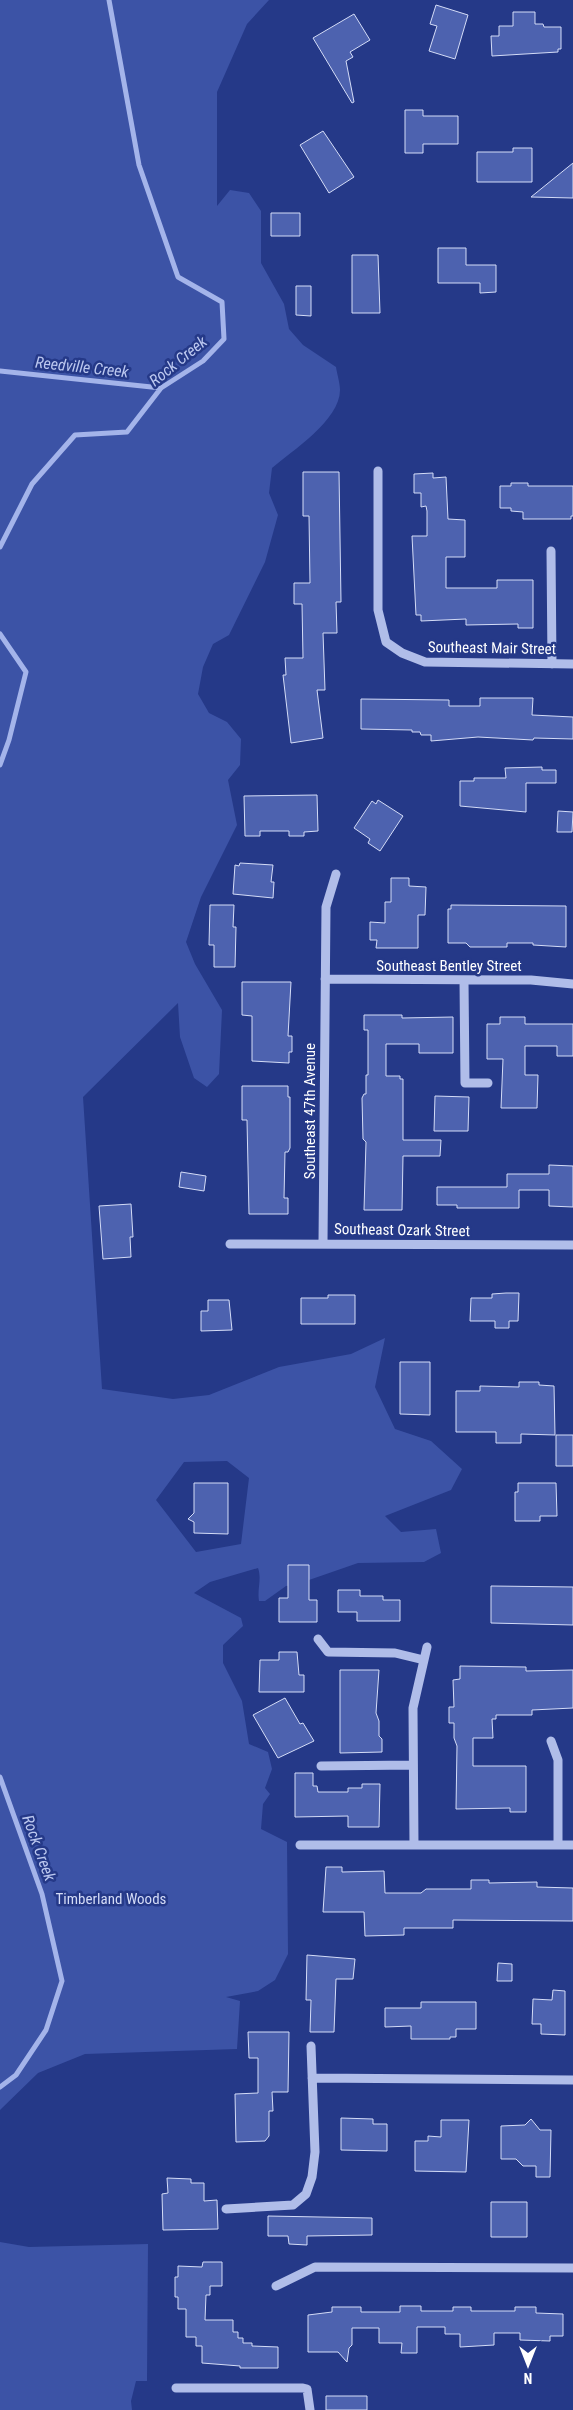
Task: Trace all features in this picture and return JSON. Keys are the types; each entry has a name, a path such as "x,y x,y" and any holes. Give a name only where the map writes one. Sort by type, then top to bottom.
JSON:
{"street":[{"name":"Southeast Mair Street","path":"378,471 378,610 386,642 402,653 425,662 573,664"},
{"path":"551,550 552,664"},
{"name":"Southeast 47th Avenue","path":"323,1243 326,907 336,874"},
{"name":"Southeast Bentley Street","path":"325,979 551,981 573,984"},
{"path":"464,980 465,1083 488,1083"},
{"name":"Southeast Ozark Street","path":"230,1244 323,1243 573,1246"},
{"path":"318,1639 328,1652 395,1653 424,1660"},
{"path":"414,1845 413,1708 427,1647"},
{"path":"551,1740 558,1760 558,1845"},
{"path":"321,1766 413,1765"},
{"path":"300,1844 573,1845"},
{"path":"226,2209 293,2205 306,2194 312,2177 315,2152 311,2046"},
{"path":"312,2078 573,2080"},
{"path":"276,2286 315,2267 573,2268"},
{"path":"176,2388 303,2388 308,2389 310,2410"}],"green space":[{"name":"Timberland Woods","path":"0,0 269,0 247,24 217,92 217,206 230,190 249,193 261,211 261,263 284,304 289,329 303,345 336,367 340,390 338,401 324,423 314,434 272,468 269,493 278,515 265,562 229,635 213,644 203,667 198,694 209,713 227,722 241,739 240,765 228,780 237,825 201,897 186,942 195,964 222,1010 219,1074 207,1087 194,1078 180,1037 178,1003 83,1097 102,1389 173,1399 209,1395 279,1367 351,1354 385,1338 375,1387 395,1429 431,1441 462,1469 451,1490 385,1516 401,1532 436,1529 441,1553 424,1562 358,1563 309,1580 304,1584 286,1586 265,1601 259,1601 260,1576 258,1568 210,1582 194,1593 241,1618 243,1626 223,1645 223,1663 242,1701 249,1744 268,1752 272,1769 265,1788 270,1794 263,1804 261,1829 287,1842 288,1954 275,1980 258,1991 226,1997 240,2001 237,2049 85,2054 38,2073 0,2110","holes":["227,1461 249,1478 241,1544 196,1552 156,1500 184,1462"]},
{"path":"0,2242 29,2247 148,2244 147,2381 136,2381 131,2401 132,2410 0,2410"}],"building":[{"path":"436,5 468,15 455,59 429,51 437,26 430,24"},
{"path":"513,12 535,12 535,24 543,24 544,27 561,27 561,49 558,49 558,52 492,56 491,36 499,36 499,26 513,26"},
{"path":"354,14 370,40 350,52 353,57 346,61 354,102 352,103 313,38"},
{"path":"405,110 423,110 423,116 458,116 458,144 423,144 423,153 405,153"},
{"path":"323,131 354,177 329,193 300,145"},
{"path":"513,148 532,148 532,182 477,182 477,152 513,152"},
{"path":"573,163 573,198 531,197"},
{"path":"271,213 300,213 300,236 271,236"},
{"path":"438,248 466,248 466,265 496,265 496,292 480,293 480,283 438,283"},
{"path":"352,255 378,255 380,313 352,313"},
{"path":"296,286 311,286 311,316 296,315"},
{"path":"303,472 339,472 341,602 336,602 337,633 323,633 325,690 317,690 323,738 291,743 283,675 286,675 285,658 303,658 302,604 294,604 294,583 310,583 309,516 303,516"},
{"path":"433,473 433,478 446,477 448,519 465,520 465,557 446,557 446,588 497,588 497,580 533,580 533,628 518,628 518,624 466,625 466,619 421,621 421,615 416,615 412,536 427,536 427,511 426,506 421,507 421,493 414,493 414,474"},
{"path":"511,483 528,483 528,486 573,486 573,516 571,516 571,519 523,519 523,512 511,511 511,508 500,508 500,486 511,486"},
{"path":"480,698 533,698 532,715 573,717 573,739 534,738 533,740 478,737 431,741 431,735 421,735 420,732 412,732 412,730 361,729 361,699 449,700 449,706 480,706"},
{"path":"542,767 542,770 556,770 556,783 526,783 526,812 460,806 460,781 474,781 474,778 506,778 505,768"},
{"path":"317,795 318,831 304,832 304,836 289,836 289,831 260,831 260,836 245,836 244,796"},
{"path":"378,800 403,816 380,851 368,843 370,839 354,828 372,801 376,804"},
{"path":"558,811 573,812 572,832 557,832"},
{"path":"240,863 273,865 271,882 274,882 273,898 233,894 235,865 239,866"},
{"path":"391,878 409,878 409,886 426,887 425,915 418,915 418,948 376,948 377,940 370,940 370,922 385,923 385,902 391,902"},
{"path":"210,905 234,905 233,927 236,927 235,967 214,967 214,945 209,945"},
{"path":"451,905 566,906 566,947 533,945 533,943 507,943 507,947 470,947 466,943 448,943 448,909 451,909"},
{"path":"242,982 291,982 288,1036 292,1036 292,1052 289,1052 289,1063 252,1061 252,1016 242,1015"},
{"path":"364,1015 402,1015 402,1018 453,1017 453,1053 419,1053 419,1044 386,1044 386,1076 400,1076 400,1079 403,1079 403,1140 441,1140 440,1156 403,1156 402,1210 364,1210 366,1142 363,1139 362,1098 366,1094 366,1075 368,1075 368,1030 364,1030"},
{"path":"500,1017 525,1017 525,1024 573,1024 573,1056 557,1056 557,1046 525,1046 525,1075 538,1075 537,1108 501,1108 503,1059 487,1059 487,1024 500,1024"},
{"path":"242,1086 288,1086 288,1097 290,1097 290,1148 288,1152 285,1152 284,1198 288,1198 288,1214 249,1214 247,1120 242,1120"},
{"path":"435,1096 469,1097 468,1131 434,1131"},
{"path":"549,1165 573,1166 573,1207 549,1206 549,1190 519,1190 519,1208 457,1208 457,1205 437,1205 437,1187 507,1187 507,1174 549,1174"},
{"path":"181,1172 206,1176 204,1191 179,1187"},
{"path":"131,1204 133,1237 130,1237 131,1257 103,1259 99,1206"},
{"path":"519,1293 518,1321 509,1321 509,1328 495,1328 495,1321 470,1321 471,1298 492,1298 492,1294"},
{"path":"328,1295 355,1295 355,1324 301,1324 301,1298 328,1298"},
{"path":"208,1300 229,1300 232,1330 201,1331 201,1311 208,1311"},
{"path":"400,1362 430,1362 430,1415 400,1414"},
{"path":"519,1382 539,1382 539,1385 554,1386 555,1435 521,1434 521,1443 496,1443 496,1432 456,1432 456,1391 480,1391 480,1386 519,1387"},
{"path":"556,1435 573,1435 573,1466 556,1466"},
{"path":"194,1483 228,1483 228,1534 194,1533 194,1522 188,1519 194,1513"},
{"path":"518,1483 556,1483 557,1516 540,1516 540,1521 515,1521 515,1492 518,1492"},
{"path":"288,1565 309,1565 309,1600 317,1600 317,1622 279,1622 279,1598 288,1598"},
{"path":"491,1586 573,1587 573,1625 491,1623"},
{"path":"338,1590 360,1590 360,1596 383,1596 383,1600 400,1600 400,1621 357,1621 357,1612 338,1612"},
{"path":"279,1652 297,1652 299,1675 304,1675 304,1692 259,1692 260,1660 279,1660"},
{"path":"460,1666 526,1667 526,1671 573,1670 573,1708 532,1710 532,1715 496,1715 496,1719 492,1719 493,1738 473,1738 473,1766 526,1766 526,1812 510,1812 510,1808 456,1809 457,1746 454,1738 454,1723 449,1723 449,1707 454,1707 453,1680 460,1679"},
{"path":"340,1670 379,1670 376,1713 379,1721 379,1736 382,1739 382,1752 340,1753"},
{"path":"285,1698 300,1724 303,1723 314,1741 278,1758 253,1715"},
{"path":"295,1773 313,1773 313,1786 317,1786 318,1792 348,1792 348,1788 362,1788 362,1784 380,1784 379,1827 348,1827 348,1816 295,1817"},
{"path":"326,1867 342,1867 342,1872 384,1871 385,1893 421,1893 426,1889 471,1889 471,1880 489,1880 489,1883 537,1882 537,1887 573,1888 573,1921 453,1920 453,1928 404,1928 404,1935 365,1936 364,1912 323,1912"},
{"path":"307,1955 355,1959 353,1979 336,1979 334,2032 310,2032 311,2000 306,2000"},
{"path":"498,1963 512,1964 512,1981 497,1981"},
{"path":"553,1990 565,1991 565,2035 541,2034 541,2024 532,2024 533,1999 552,2000"},
{"path":"421,2002 476,2002 476,2029 456,2029 456,2037 450,2037 450,2039 411,2039 411,2026 385,2027 385,2008 421,2008"},
{"path":"248,2032 289,2032 288,2092 272,2092 273,2111 269,2111 269,2136 265,2141 236,2142 235,2094 258,2093 258,2058 249,2058"},
{"path":"341,2118 373,2119 373,2124 387,2124 387,2151 341,2150"},
{"path":"531,2119 540,2130 551,2130 550,2177 536,2177 536,2166 523,2166 516,2159 501,2159 501,2126 525,2125"},
{"path":"441,2120 469,2120 466,2172 415,2171 415,2141 428,2141 428,2136 441,2137"},
{"path":"167,2178 191,2179 191,2183 204,2183 204,2201 217,2200 218,2229 163,2230 162,2194 168,2193"},
{"path":"491,2202 527,2202 527,2237 491,2237"},
{"path":"268,2216 372,2218 372,2235 307,2236 307,2245 289,2244 288,2236 268,2236"},
{"path":"203,2262 222,2262 222,2286 210,2286 210,2295 206,2295 205,2320 233,2320 233,2332 238,2332 238,2338 243,2338 243,2343 252,2343 252,2346 278,2347 278,2368 240,2368 240,2366 202,2363 202,2346 196,2346 196,2337 186,2337 186,2309 178,2309 178,2297 175,2297 175,2277 178,2277 178,2266 202,2267"},
{"path":"400,2306 421,2306 421,2311 453,2311 453,2307 471,2307 471,2311 515,2311 515,2307 536,2307 536,2313 563,2314 563,2336 550,2336 550,2341 520,2340 520,2333 494,2333 494,2345 460,2347 460,2334 445,2334 445,2327 417,2327 417,2353 401,2353 402,2343 379,2343 379,2328 352,2328 352,2345 349,2348 347,2362 338,2352 308,2352 308,2315 332,2312 332,2307 361,2307 361,2312 400,2312"},
{"path":"326,2396 367,2396 367,2410 326,2410"}],"waterway":[{"name":"Rock Creek","path":"0,547 32,484 75,435 127,432 161,388 203,361 224,339 222,302 178,277 139,165 109,0"},
{"name":"Reedville Creek","path":"0,371 161,388"},
{"name":"Rock Creek","path":"0,634 26,672 9,740 0,765"},
{"name":"Rock Creek","path":"0,1777 42,1894 62,1981 46,2030 16,2075 0,2087"}]}
